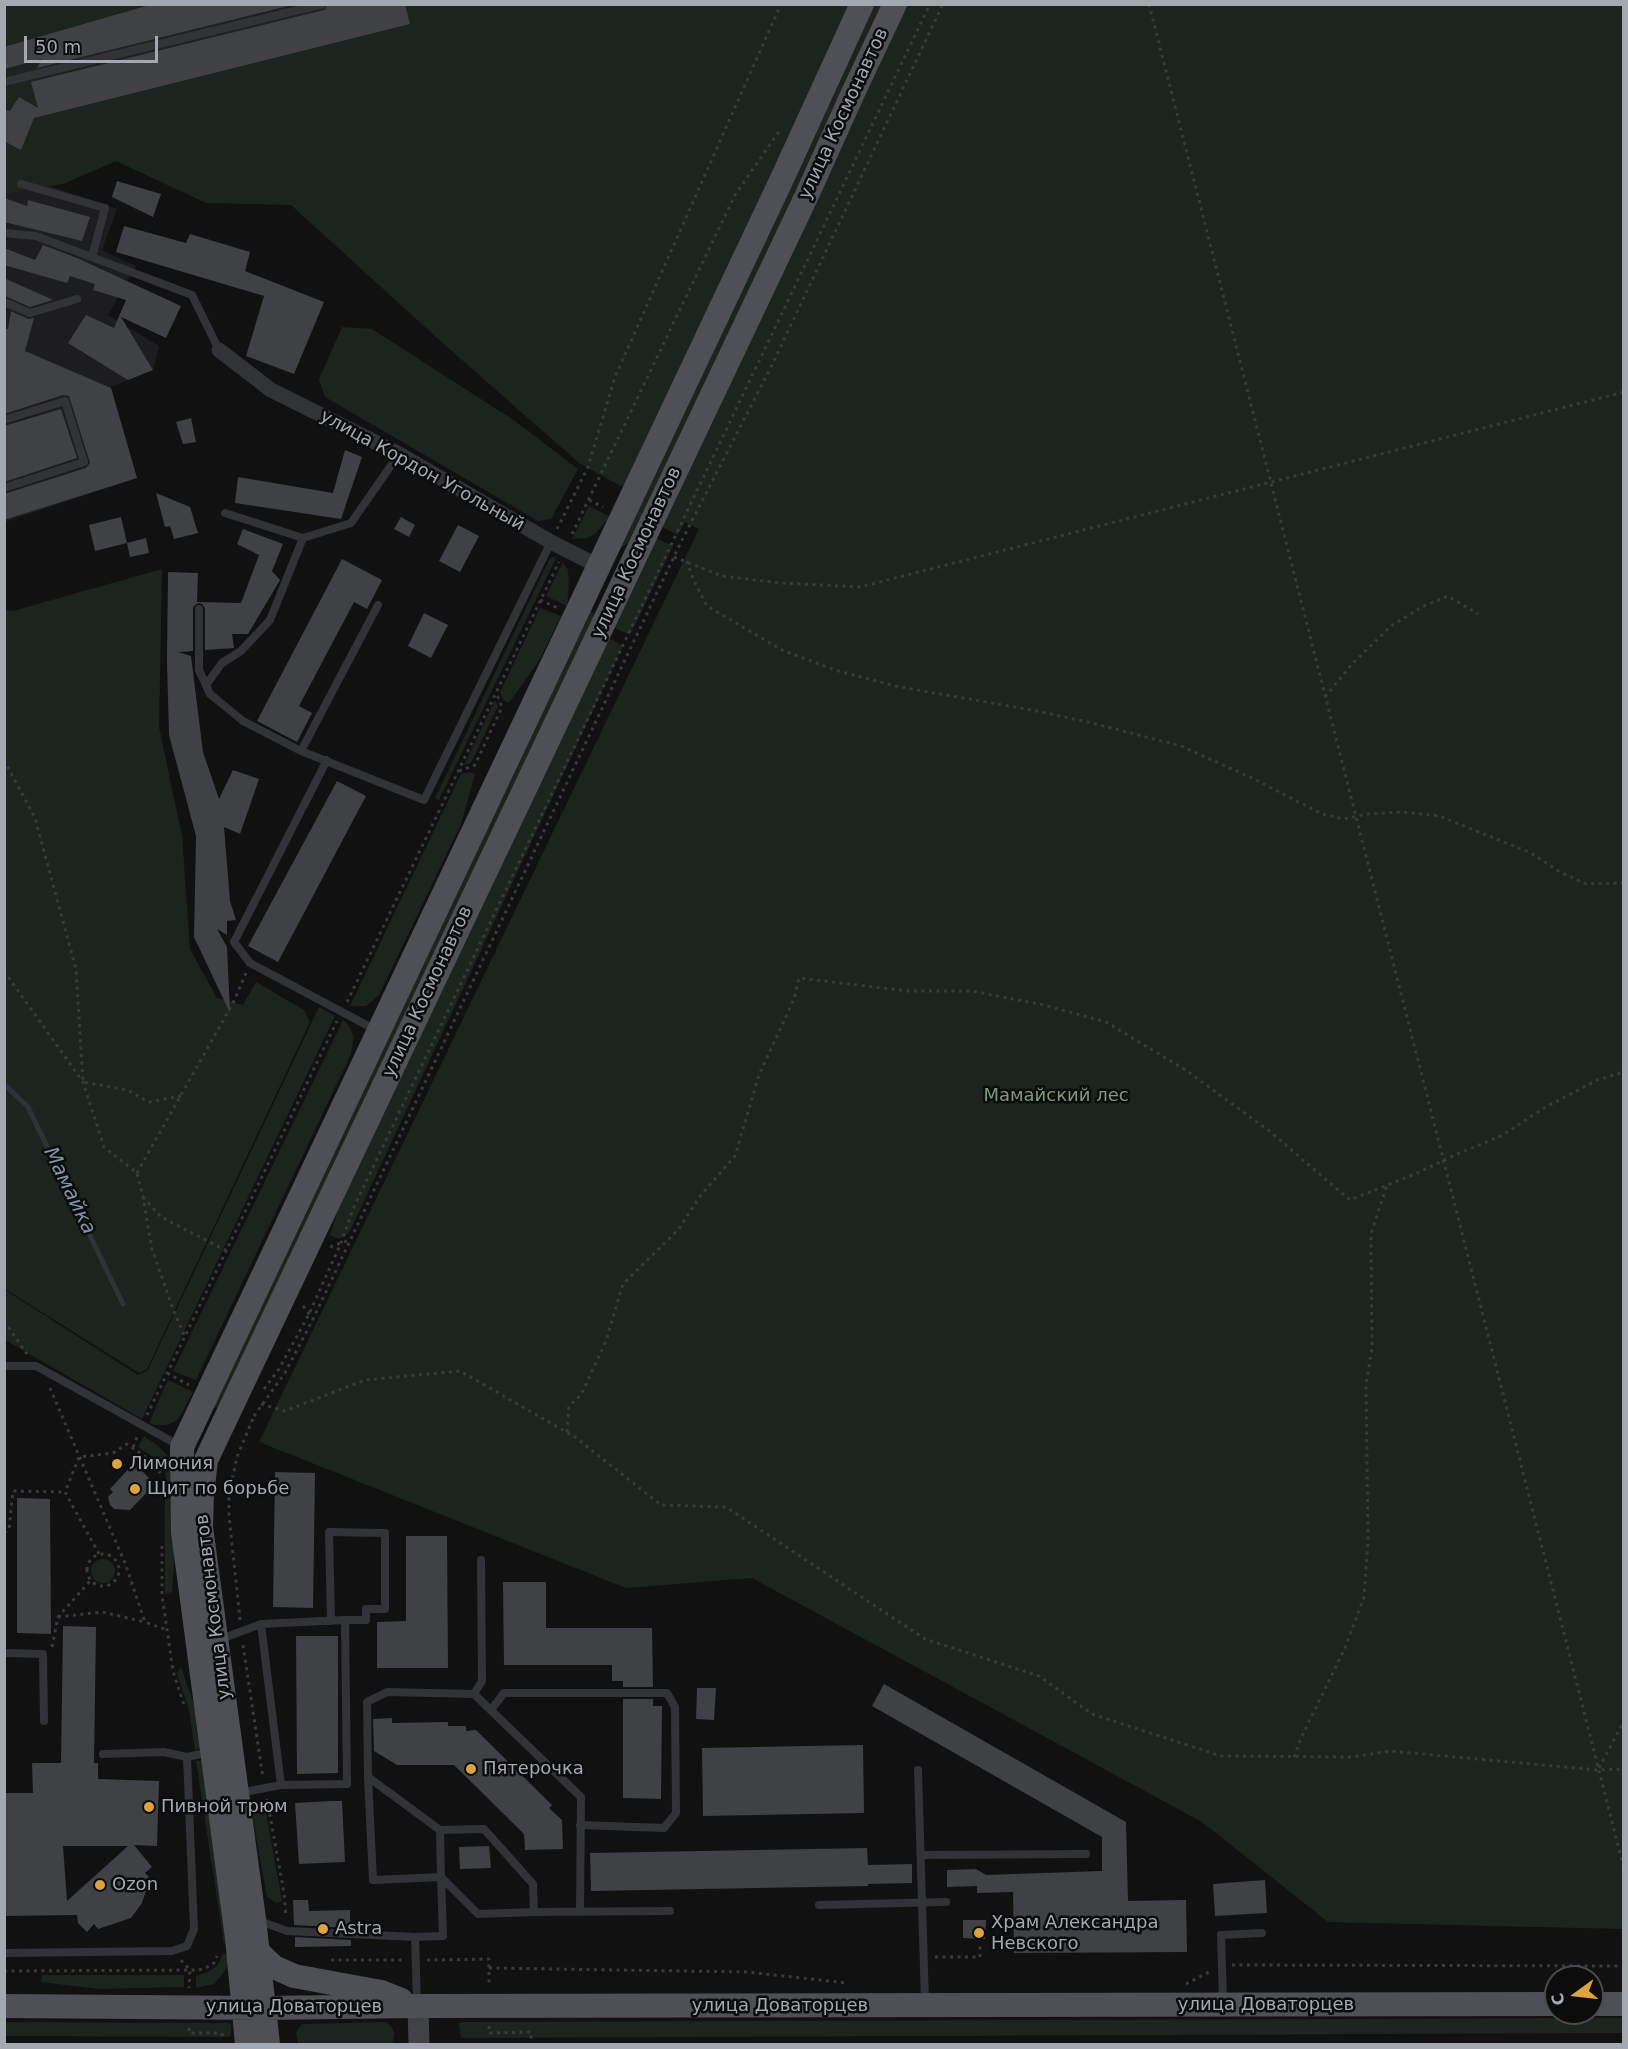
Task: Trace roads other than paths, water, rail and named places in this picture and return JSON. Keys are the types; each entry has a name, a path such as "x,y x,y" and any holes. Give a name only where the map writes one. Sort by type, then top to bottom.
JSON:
{"main road":[{"name":"улица Космонавтов","path":"245,1951 212,1752 183,1532 194,1454 378,1030 786,170 862,4"},
{"name":"улица Космонавтов","path":"245,1951 254,1918 237,1793 226,1637 201,1527 202,1494 194,1454 807,195 895,4"},
{"path":"245,1951 294,1976 381,1992 418,2006"},
{"path":"197,2008 216,1997 224,1988 245,1951"},
{"path":"245,1951 260,2023 247,2044"},
{"name":"улица Доваторцев","path":"4,2006 197,2008 260,2023 418,2006 1544,2004"},
{"path":"1604,2004 1623,2004"}],"street":[{"name":"улица Кордон Угольный","path":"219,350 271,390 399,454 558,546 598,566"},
{"path":"418,2006 419,2044"}],"lane":[{"path":"5,82 324,4"},
{"path":"21,184 105,208 92,257"},
{"path":"4,234 36,236 192,295 219,350"},
{"path":"4,302 30,313 77,299"},
{"path":"4,420 65,401 84,462 4,488"},
{"path":"225,513 303,538 351,523 399,454"},
{"path":"206,685 222,663 241,651 270,620 303,538"},
{"path":"199,609 199,670 210,694 243,722 301,751 424,800 558,546"},
{"path":"301,751 378,605"},
{"path":"327,760 234,942 250,963 378,1030"},
{"path":"4,1366 36,1366 194,1454"},
{"path":"226,1637 261,1624 366,1620 366,1609 385,1609 385,1533 329,1532 331,1621"},
{"path":"474,1694 482,1681 481,1560"},
{"path":"237,1793 281,1785 347,1784 345,1620"},
{"path":"261,1624 281,1785"},
{"path":"4,1653 43,1654 44,1721"},
{"path":"580,1911 581,1797 474,1694 387,1692 367,1702 373,1880 441,1877 478,1914 670,1911"},
{"path":"491,1710 504,1693 667,1693 675,1707 676,1814 664,1828 580,1825"},
{"path":"103,1754 164,1752 187,1757 212,1752"},
{"path":"4,1953 172,1951 187,1946 194,1929 187,1757"},
{"path":"918,1770 925,2006"},
{"path":"368,1777 440,1830 484,1829 533,1884 534,1912"},
{"path":"254,1918 287,1931 415,1937 442,1936 440,1830"},
{"path":"921,1855 1086,1854"},
{"path":"819,1905 946,1902"},
{"path":"1223,2005 1221,1935 1262,1933"},
{"path":"415,1937 418,2006"}],"waterway":[{"name":"Мамайка","path":"4,1084 28,1107 123,1304"}],"place":[{"name":"Лимония","path":"117,1464"},
{"name":"Щит по борьбе","path":"135,1489"},
{"name":"Пятерочка","path":"471,1769"},
{"name":"Пивной трюм","path":"149,1807"},
{"name":"Ozon","path":"100,1885"},
{"name":"Astra","path":"323,1929"},
{"name":"Храм Александра Невского","path":"979,1933"}],"park label":[{"name":"Мамайский лес","path":"1056,1096"}]}
